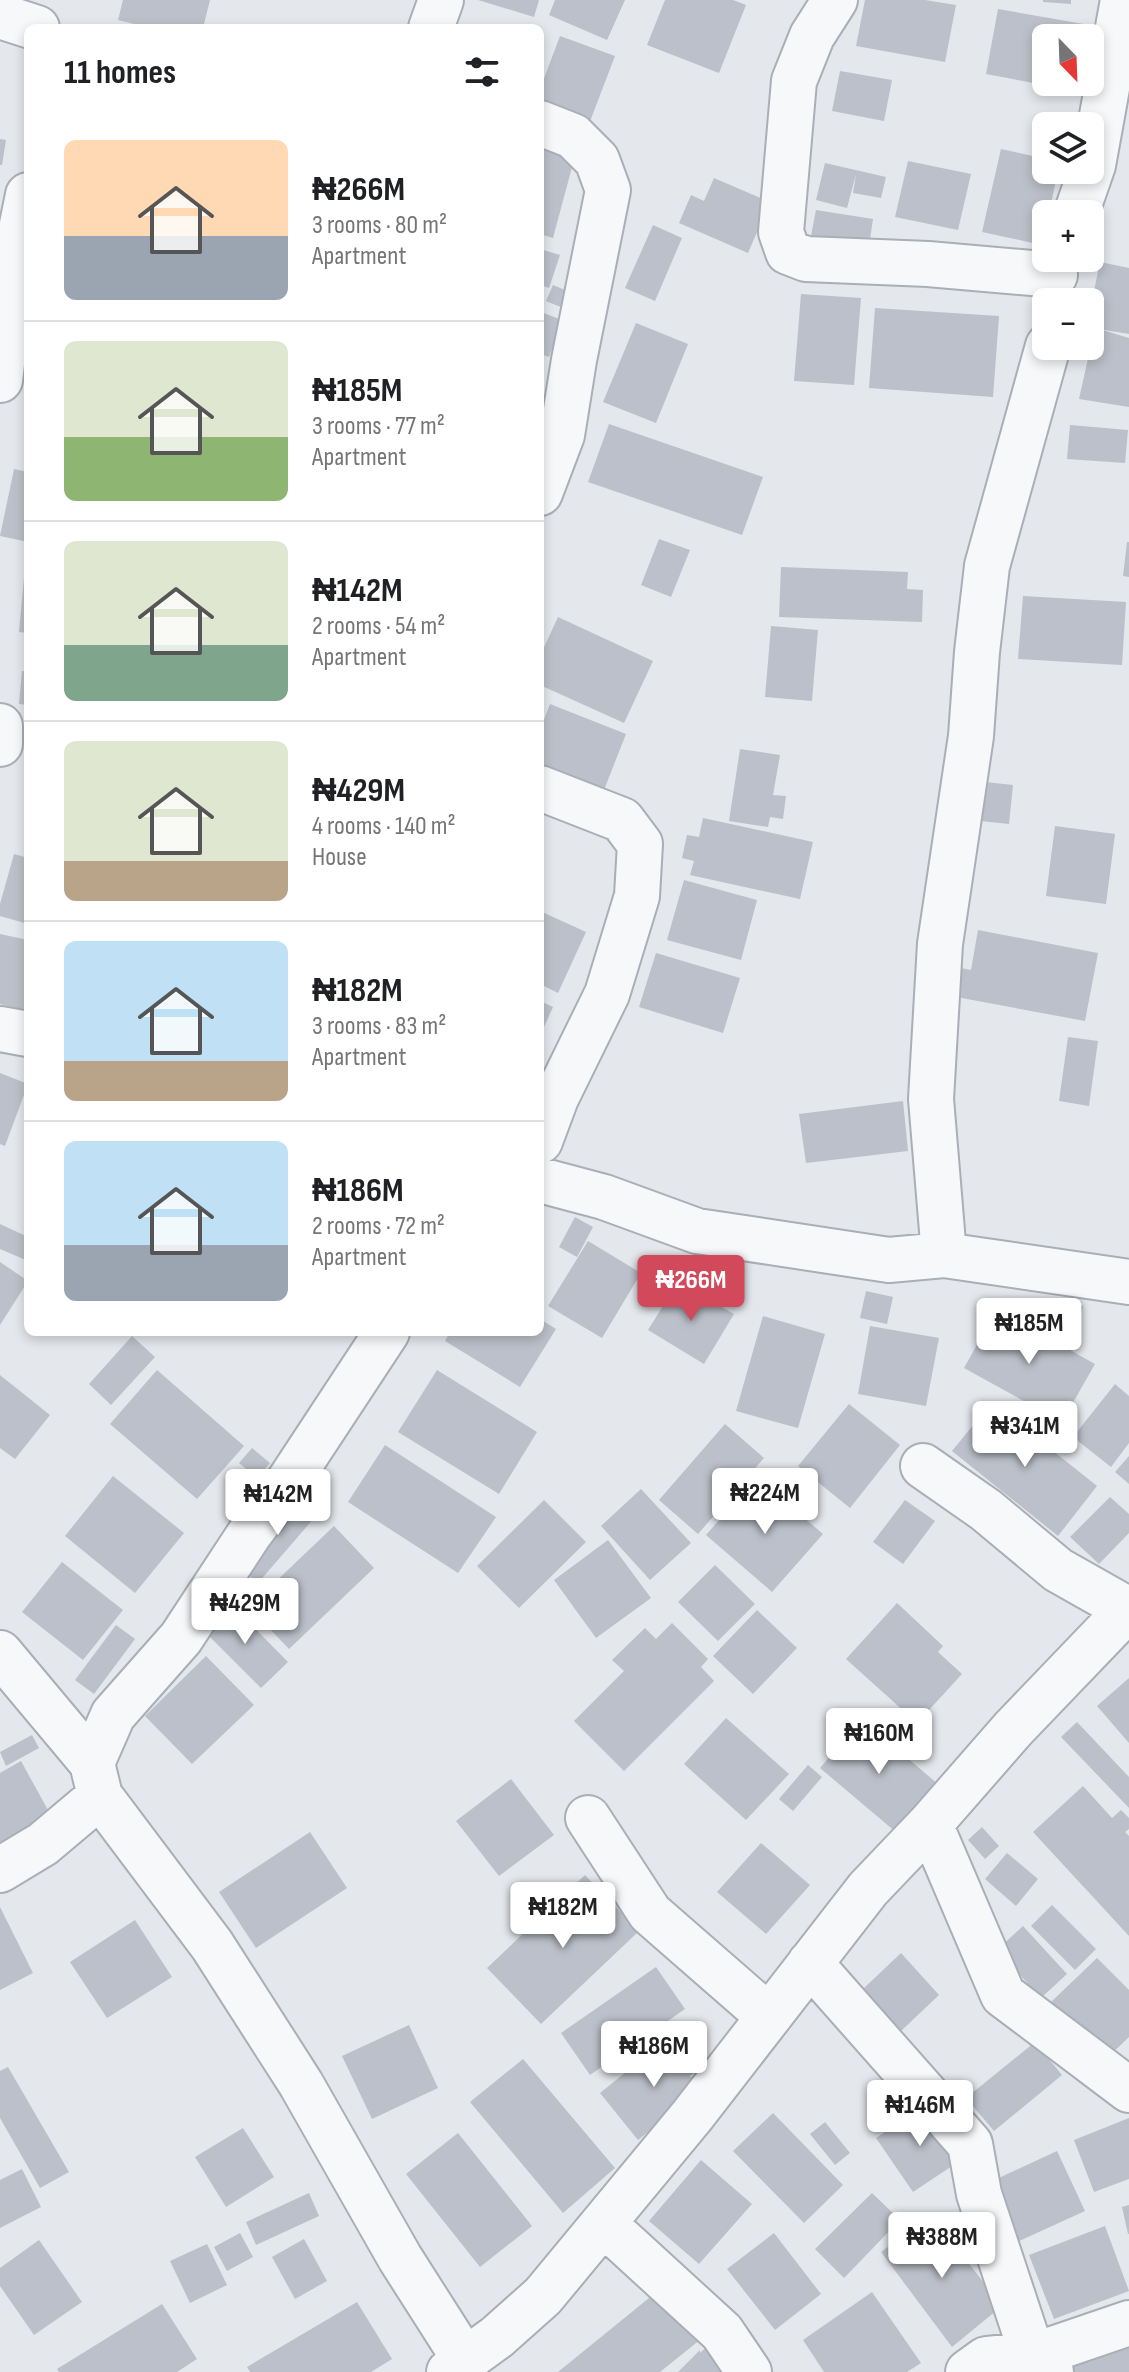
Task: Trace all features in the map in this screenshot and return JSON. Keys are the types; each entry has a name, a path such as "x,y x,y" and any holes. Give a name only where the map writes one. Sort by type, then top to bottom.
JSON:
{"street":[{"path":"432,24 441,0"},
{"path":"835,0 812,36 794,81 781,232 788,252 806,259 928,264 1057,278"},
{"path":"1081,200 1093,165 1123,0"},
{"path":"0,16 25,24"},
{"path":"544,125 573,136 597,160 608,190 562,435 544,482"},
{"path":"0,380 7,262 24,208"},
{"path":"944,1255 931,1099 940,944 971,736 987,566 1044,360"},
{"path":"0,726 0,744"},
{"path":"544,790 622,820 640,844 637,896 607,994 556,1098 544,1130"},
{"path":"0,1029 24,1033"},
{"path":"544,1181 604,1197 697,1231 889,1260 944,1255 1129,1282"},
{"path":"0,1870 43,1844 96,1779 113,1715 181,1638 384,1336"},
{"path":"0,1653 96,1779 220,1958 301,2084 400,2258 457,2366 497,2337 543,2296 604,2224 868,1889 1128,1608 1058,1570 986,1510 923,1466"},
{"path":"588,1818 650,1913 768,2016"},
{"path":"930,1824 1003,1995 1129,2090"},
{"path":"810,1963 970,2144 979,2194 1028,2342 1046,2362"},
{"path":"1129,2055 1123,2065 1129,2079"},
{"path":"604,2224 722,2332 749,2372"},
{"path":"968,2372 986,2359 1046,2362 1129,2323"}],"building":[{"path":"123,0 210,0 204,24 134,24 118,20"},
{"path":"478,0 539,0 534,17"},
{"path":"555,0 625,0 607,40 549,15"},
{"path":"665,0 733,0 746,5 719,73 647,45"},
{"path":"865,0 925,0 956,5 945,62 856,46"},
{"path":"1071,0 1071,4 1043,2"},
{"path":"998,9 1084,24 1032,24 1032,83 986,74"},
{"path":"560,36 615,56 589,124 544,107 544,78"},
{"path":"840,71 892,80 884,121 832,111"},
{"path":"0,139 6,140 2,165 0,165"},
{"path":"544,148 575,156 553,238 544,235"},
{"path":"1001,149 1032,156 1032,184 1055,184 1052,200 1032,200 1032,243 982,232"},
{"path":"908,161 971,174 958,230 895,217"},
{"path":"825,163 886,177 881,198 853,193 856,174 847,208 816,200"},
{"path":"714,178 770,202 748,253 679,223 691,195 704,201"},
{"path":"816,210 873,219 869,246 811,236"},
{"path":"653,225 682,238 655,301 625,288"},
{"path":"544,250 560,255 549,288 544,286"},
{"path":"1104,263 1129,268 1129,334 1104,330 1104,288 1095,288 1098,272 1104,272"},
{"path":"553,285 570,292 563,308 546,301"},
{"path":"801,294 861,298 854,385 794,381"},
{"path":"875,308 999,316 993,397 869,388"},
{"path":"544,313 562,320 549,357 544,355"},
{"path":"636,323 688,344 656,423 603,402"},
{"path":"1104,330 1129,338 1129,407 1079,399 1088,360 1104,360"},
{"path":"609,424 763,477 742,535 588,482"},
{"path":"1070,425 1128,430 1125,463 1067,459"},
{"path":"14,469 24,471 24,541 0,536"},
{"path":"659,539 690,550 671,597 641,585"},
{"path":"1129,542 1129,577 1123,576"},
{"path":"781,567 908,572 907,589 923,590 922,622 779,617"},
{"path":"24,578 24,633 19,632"},
{"path":"1023,596 1126,602 1122,665 1018,659"},
{"path":"558,617 653,661 624,723 544,687 544,647"},
{"path":"771,626 818,630 812,701 765,697"},
{"path":"22,671 24,705 19,704"},
{"path":"550,704 626,734 604,790 544,767 544,720"},
{"path":"740,749 780,755 773,795 786,796 783,819 770,817 768,827 729,821"},
{"path":"976,781 1013,785 1009,824 971,820"},
{"path":"703,818 813,842 800,899 690,875 694,861 682,858 687,835 699,837"},
{"path":"1055,826 1115,834 1106,904 1046,896"},
{"path":"14,854 24,857 24,923 0,916 0,904"},
{"path":"684,880 757,900 741,960 667,940"},
{"path":"544,913 586,932 558,993 544,986"},
{"path":"978,930 1098,953 1085,1021 951,996 956,967 971,970"},
{"path":"0,934 24,939 24,1010 0,1004"},
{"path":"656,953 740,978 723,1033 639,1007"},
{"path":"544,1003 553,1007 544,1027"},
{"path":"1068,1037 1098,1041 1089,1106 1059,1101"},
{"path":"0,1073 24,1082 24,1095 5,1146 0,1144"},
{"path":"903,1101 908,1151 806,1163 799,1114"},
{"path":"575,1217 593,1227 577,1257 559,1247"},
{"path":"0,1224 24,1235 24,1259 0,1249"},
{"path":"588,1241 641,1273 602,1338 548,1306"},
{"path":"0,1262 24,1278 24,1287 0,1325"},
{"path":"678,1282 734,1314 704,1364 648,1330"},
{"path":"866,1291 893,1297 887,1324 860,1318"},
{"path":"1057,1300 1083,1306 1075,1341 1049,1335"},
{"path":"997,1309 1095,1364 1062,1422 964,1368"},
{"path":"763,1316 825,1334 798,1428 736,1411"},
{"path":"544,1322 556,1329 520,1387 445,1341 448,1336 544,1336"},
{"path":"870,1326 939,1338 926,1406 858,1394"},
{"path":"132,1336 155,1357 111,1405 89,1384"},
{"path":"157,1370 244,1446 197,1499 110,1424"},
{"path":"437,1370 537,1432 499,1494 398,1432"},
{"path":"0,1375 50,1415 15,1459 0,1448"},
{"path":"1115,1384 1129,1396 1129,1443 1111,1467 1073,1437"},
{"path":"992,1402 1097,1486 1058,1536 952,1451"},
{"path":"849,1404 900,1445 850,1508 798,1466"},
{"path":"725,1424 764,1458 698,1534 659,1500"},
{"path":"385,1445 496,1517 458,1573 348,1502"},
{"path":"252,1448 270,1463 257,1478 239,1463"},
{"path":"1129,1456 1129,1484 1115,1472"},
{"path":"113,1476 184,1533 135,1593 65,1536"},
{"path":"761,1481 823,1534 772,1592 706,1535 735,1502 739,1506"},
{"path":"641,1489 691,1543 650,1580 601,1526"},
{"path":"299,1491 321,1510 258,1583 236,1564"},
{"path":"1110,1497 1129,1514 1129,1533 1099,1564 1070,1537"},
{"path":"544,1500 586,1542 519,1608 477,1566"},
{"path":"905,1500 935,1521 903,1564 873,1542"},
{"path":"334,1526 374,1568 289,1649 249,1607"},
{"path":"608,1540 651,1598 596,1638 554,1580"},
{"path":"62,1562 123,1610 83,1660 22,1612"},
{"path":"715,1565 755,1604 718,1641 678,1602"},
{"path":"230,1603 288,1662 261,1688 203,1630"},
{"path":"897,1603 943,1646 938,1652 962,1674 917,1723 846,1659"},
{"path":"757,1610 797,1648 753,1694 713,1656"},
{"path":"672,1623 708,1659 701,1667 714,1681 624,1771 574,1721 624,1671 612,1660 645,1628 656,1639"},
{"path":"116,1625 135,1639 94,1694 75,1680"},
{"path":"206,1656 254,1705 192,1764 145,1716"},
{"path":"1129,1678 1129,1743 1097,1706"},
{"path":"726,1718 789,1774 746,1820 684,1764"},
{"path":"862,1719 939,1785 897,1833 820,1768"},
{"path":"1077,1722 1129,1777 1129,1808 1061,1737"},
{"path":"32,1735 39,1748 6,1766 0,1752"},
{"path":"21,1761 54,1821 0,1851 0,1773"},
{"path":"808,1765 822,1777 793,1811 779,1799"},
{"path":"511,1779 554,1835 499,1876 456,1821"},
{"path":"1083,1786 1112,1818 1121,1810 1129,1818 1129,1829 1125,1832 1129,1836 1129,1936 1033,1832"},
{"path":"982,1827 999,1846 985,1859 968,1840"},
{"path":"310,1832 347,1888 256,1948 219,1892"},
{"path":"761,1843 810,1885 766,1934 717,1892"},
{"path":"1007,1853 1038,1879 1016,1906 985,1879"},
{"path":"585,1875 639,1931 541,2024 487,1968"},
{"path":"1052,1905 1096,1949 1075,1970 1031,1926"},
{"path":"0,1907 33,1973 0,1990"},
{"path":"135,1920 172,1977 107,2018 70,1962"},
{"path":"1023,1926 1067,1974 1041,1998 997,1950"},
{"path":"901,1953 939,1995 901,2031 862,1990"},
{"path":"1097,1958 1129,1990 1129,2037 1106,2059 1051,2002"},
{"path":"656,1967 685,2009 590,2075 561,2033"},
{"path":"409,2025 438,2088 372,2119 342,2056"},
{"path":"663,2042 675,2057 689,2045 705,2064 690,2076 701,2090 638,2140 600,2093"},
{"path":"1035,2042 1062,2075 994,2131 966,2098"},
{"path":"523,2059 615,2168 563,2213 470,2102"},
{"path":"8,2067 69,2172 40,2188 0,2118 0,2071"},
{"path":"927,2104 964,2158 913,2192 876,2138"},
{"path":"773,2113 843,2185 804,2223 733,2151"},
{"path":"1129,2118 1129,2179 1094,2192 1074,2140"},
{"path":"825,2122 850,2153 835,2165 810,2134"},
{"path":"243,2128 274,2177 226,2207 195,2157"},
{"path":"458,2133 532,2226 480,2267 406,2174"},
{"path":"1057,2151 1085,2211 1017,2242 990,2182"},
{"path":"701,2160 752,2204 699,2264 649,2221"},
{"path":"22,2169 41,2207 0,2228 0,2180"},
{"path":"309,2193 319,2216 256,2245 246,2222"},
{"path":"872,2193 900,2220 844,2278 815,2249"},
{"path":"1129,2205 1129,2234 1128,2234 1122,2207"},
{"path":"931,2215 1002,2306 952,2347 881,2252"},
{"path":"1105,2226 1129,2291 1054,2319 1029,2255"},
{"path":"240,2233 253,2257 227,2271 214,2247"},
{"path":"774,2233 821,2294 775,2330 727,2269"},
{"path":"304,2239 327,2281 295,2299 272,2257"},
{"path":"39,2240 82,2302 34,2335 0,2286 0,2268"},
{"path":"207,2244 227,2285 190,2303 170,2261"},
{"path":"665,2285 706,2335 660,2372 558,2372"},
{"path":"872,2292 921,2363 907,2372 824,2372 803,2340"},
{"path":"357,2302 392,2359 371,2372 250,2372 247,2367"},
{"path":"162,2304 197,2359 177,2372 59,2372 57,2369"},
{"path":"709,2345 731,2372 678,2372 700,2350 700,2353"},
{"path":"1129,2347 1129,2372 1062,2372 1061,2369"}]}
